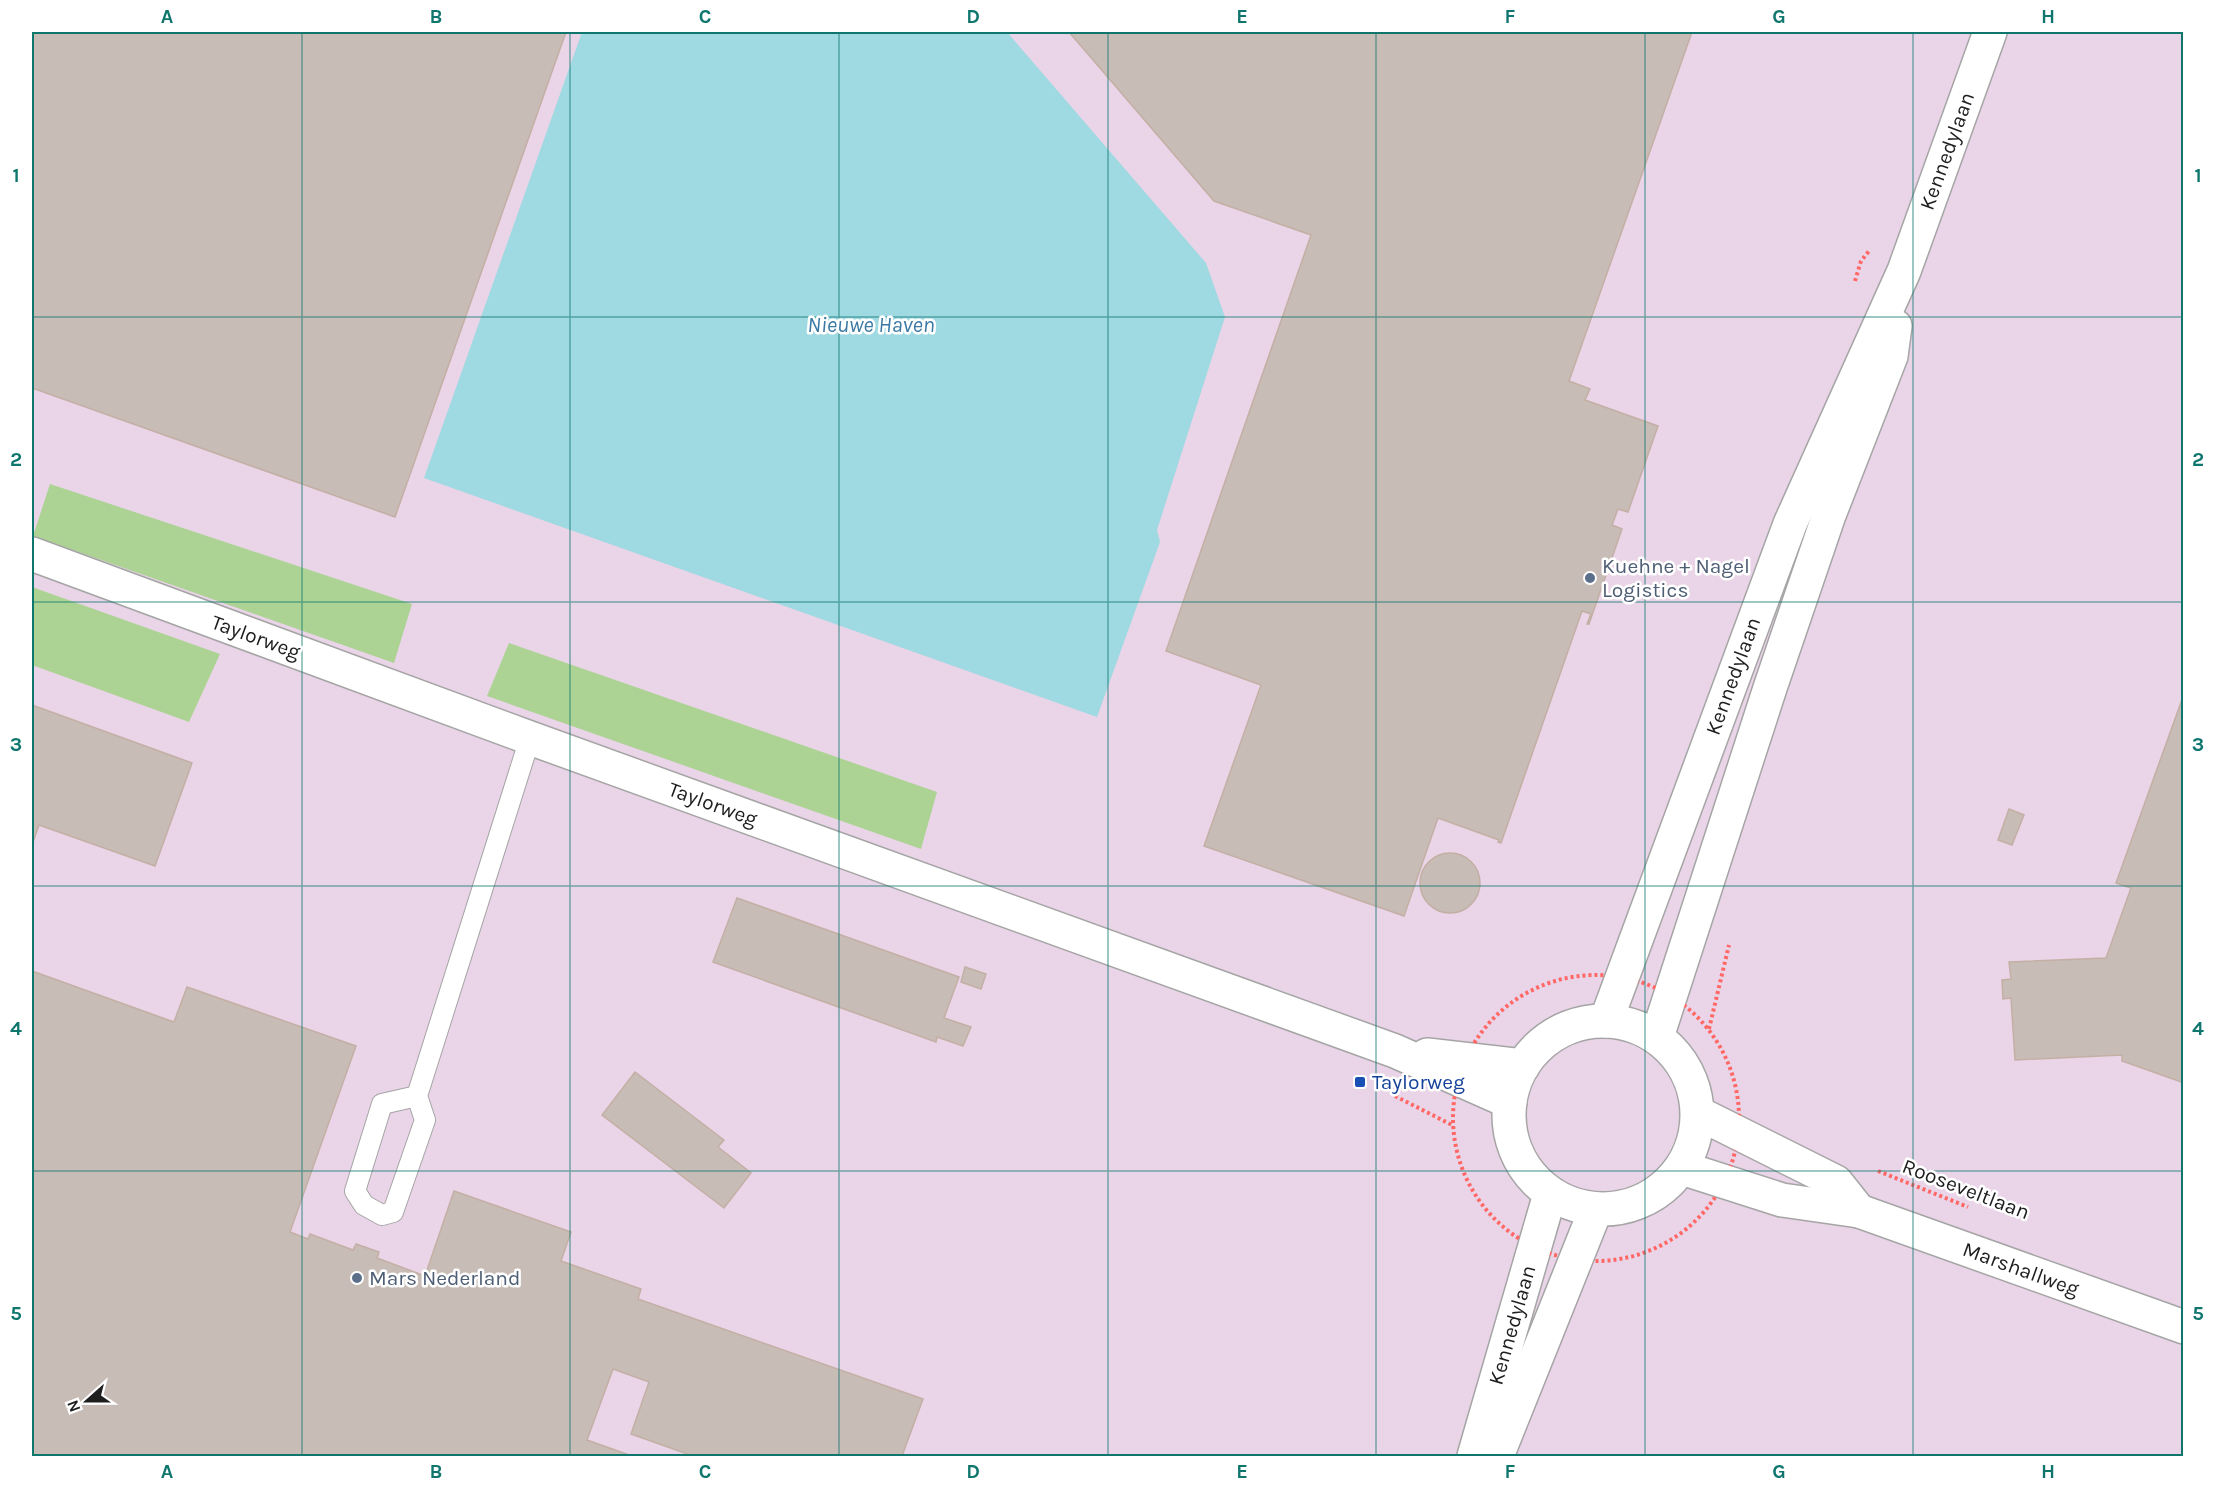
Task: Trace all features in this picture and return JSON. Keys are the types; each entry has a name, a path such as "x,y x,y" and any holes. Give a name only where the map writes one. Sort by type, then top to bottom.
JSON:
{"street":[{"name":"Kennedylaan","path":"1606,1021 1790,524 1904,271 1990,32"},
{"name":"Kennedylaan","path":"1657,1037 1773,677 1829,515 1891,356 1904,271"},
{"name":"Taylorweg","path":"32,554 530,738 1395,1051 1460,1069"},
{"path":"1606,1021 1633,1025 1657,1037 1679,1058 1693,1084 1698,1113 1695,1142 1682,1168 1666,1187 1645,1200 1621,1208 1596,1209 1573,1204 1550,1194 1534,1180 1513,1144 1509,1123 1510,1102 1523,1066 1538,1047 1558,1032 1581,1023 1606,1021"},
{"path":"1460,1069 1523,1066"},
{"path":"1460,1069 1510,1102"},
{"path":"1698,1113 1743,1124 1836,1182 1859,1211"},
{"name":"Marshallweg","path":"1682,1168 1782,1200 1859,1211 2184,1327"},
{"name":"Kennedylaan","path":"1474,1456 1550,1194"},
{"name":"Kennedylaan","path":"1497,1456 1596,1209"}],"lane":[{"path":"417,1096 382,1104 355,1191 364,1205 382,1215 393,1212 425,1120 417,1096 530,738"}],"path":[{"path":"1597,973 1622,976 1647,983 1671,994 1692,1010 1709,1029 1726,1056 1737,1087 1743,1124 1725,1182 1703,1214 1686,1231 1666,1244 1644,1253 1598,1262 1576,1260 1534,1248 1501,1226 1476,1197 1459,1162 1452,1125 1460,1069 1476,1037 1509,1002 1551,980 1597,973"},
{"name":"Rooseveltlaan","path":"1869,1168 1977,1210"}],"shaded area":[{"path":"32,32 2183,32 2183,1456 32,1456"}],"green space":[{"path":"50,484 412,604 394,663 33,536"},
{"path":"32,587 220,654 189,722 32,665"},
{"path":"509,643 937,792 921,849 487,696"}],"water":[{"name":"Nieuwe Haven","path":"582,32 1007,32 1206,263 1225,317 1157,530 1160,542 1097,717 424,478"}],"building":[{"path":"32,32 566,32 395,517 32,388"},
{"path":"1069,32 1692,32 1569,381 1590,389 1585,400 1658,426 1628,512 1618,509 1612,525 1622,529 1589,624 1587,624 1591,614 1582,611 1501,843 1498,842 1499,840 1438,818 1404,916 1204,846 1261,685 1166,651 1311,235 1214,201"},
{"path":"2184,694 2184,1083 2122,1061 2122,1055 2015,1060 2011,998 2003,999 2002,980 2011,979 2009,962 2106,958 2131,888 2116,883"},
{"path":"32,705 192,763 155,866 39,825 32,845"},
{"path":"2009,809 2024,815 2012,845 1998,840"},
{"path":"1450,853 1467,858 1475,866 1480,883 1475,900 1467,908 1450,913 1433,908 1425,900 1420,883 1425,866 1433,858"},
{"path":"737,898 959,977 944,1018 971,1027 963,1046 937,1037 936,1042 713,962"},
{"path":"965,967 986,974 981,989 961,982"},
{"path":"32,971 174,1022 187,987 356,1046 290,1232 308,1239 310,1234 353,1250 356,1244 379,1252 377,1258 425,1276 454,1191 571,1232 561,1261 641,1289 638,1299 923,1399 902,1456 693,1456 631,1434 649,1382 613,1369 587,1440 632,1456 32,1456"},
{"path":"635,1072 724,1140 718,1147 751,1173 724,1208 602,1115"}],"place":[{"name":"Kuehne + Nagel Logistics","path":"1590,578"},
{"name":"Taylorweg","path":"1360,1082"},
{"name":"Mars Nederland","path":"357,1278"}]}
